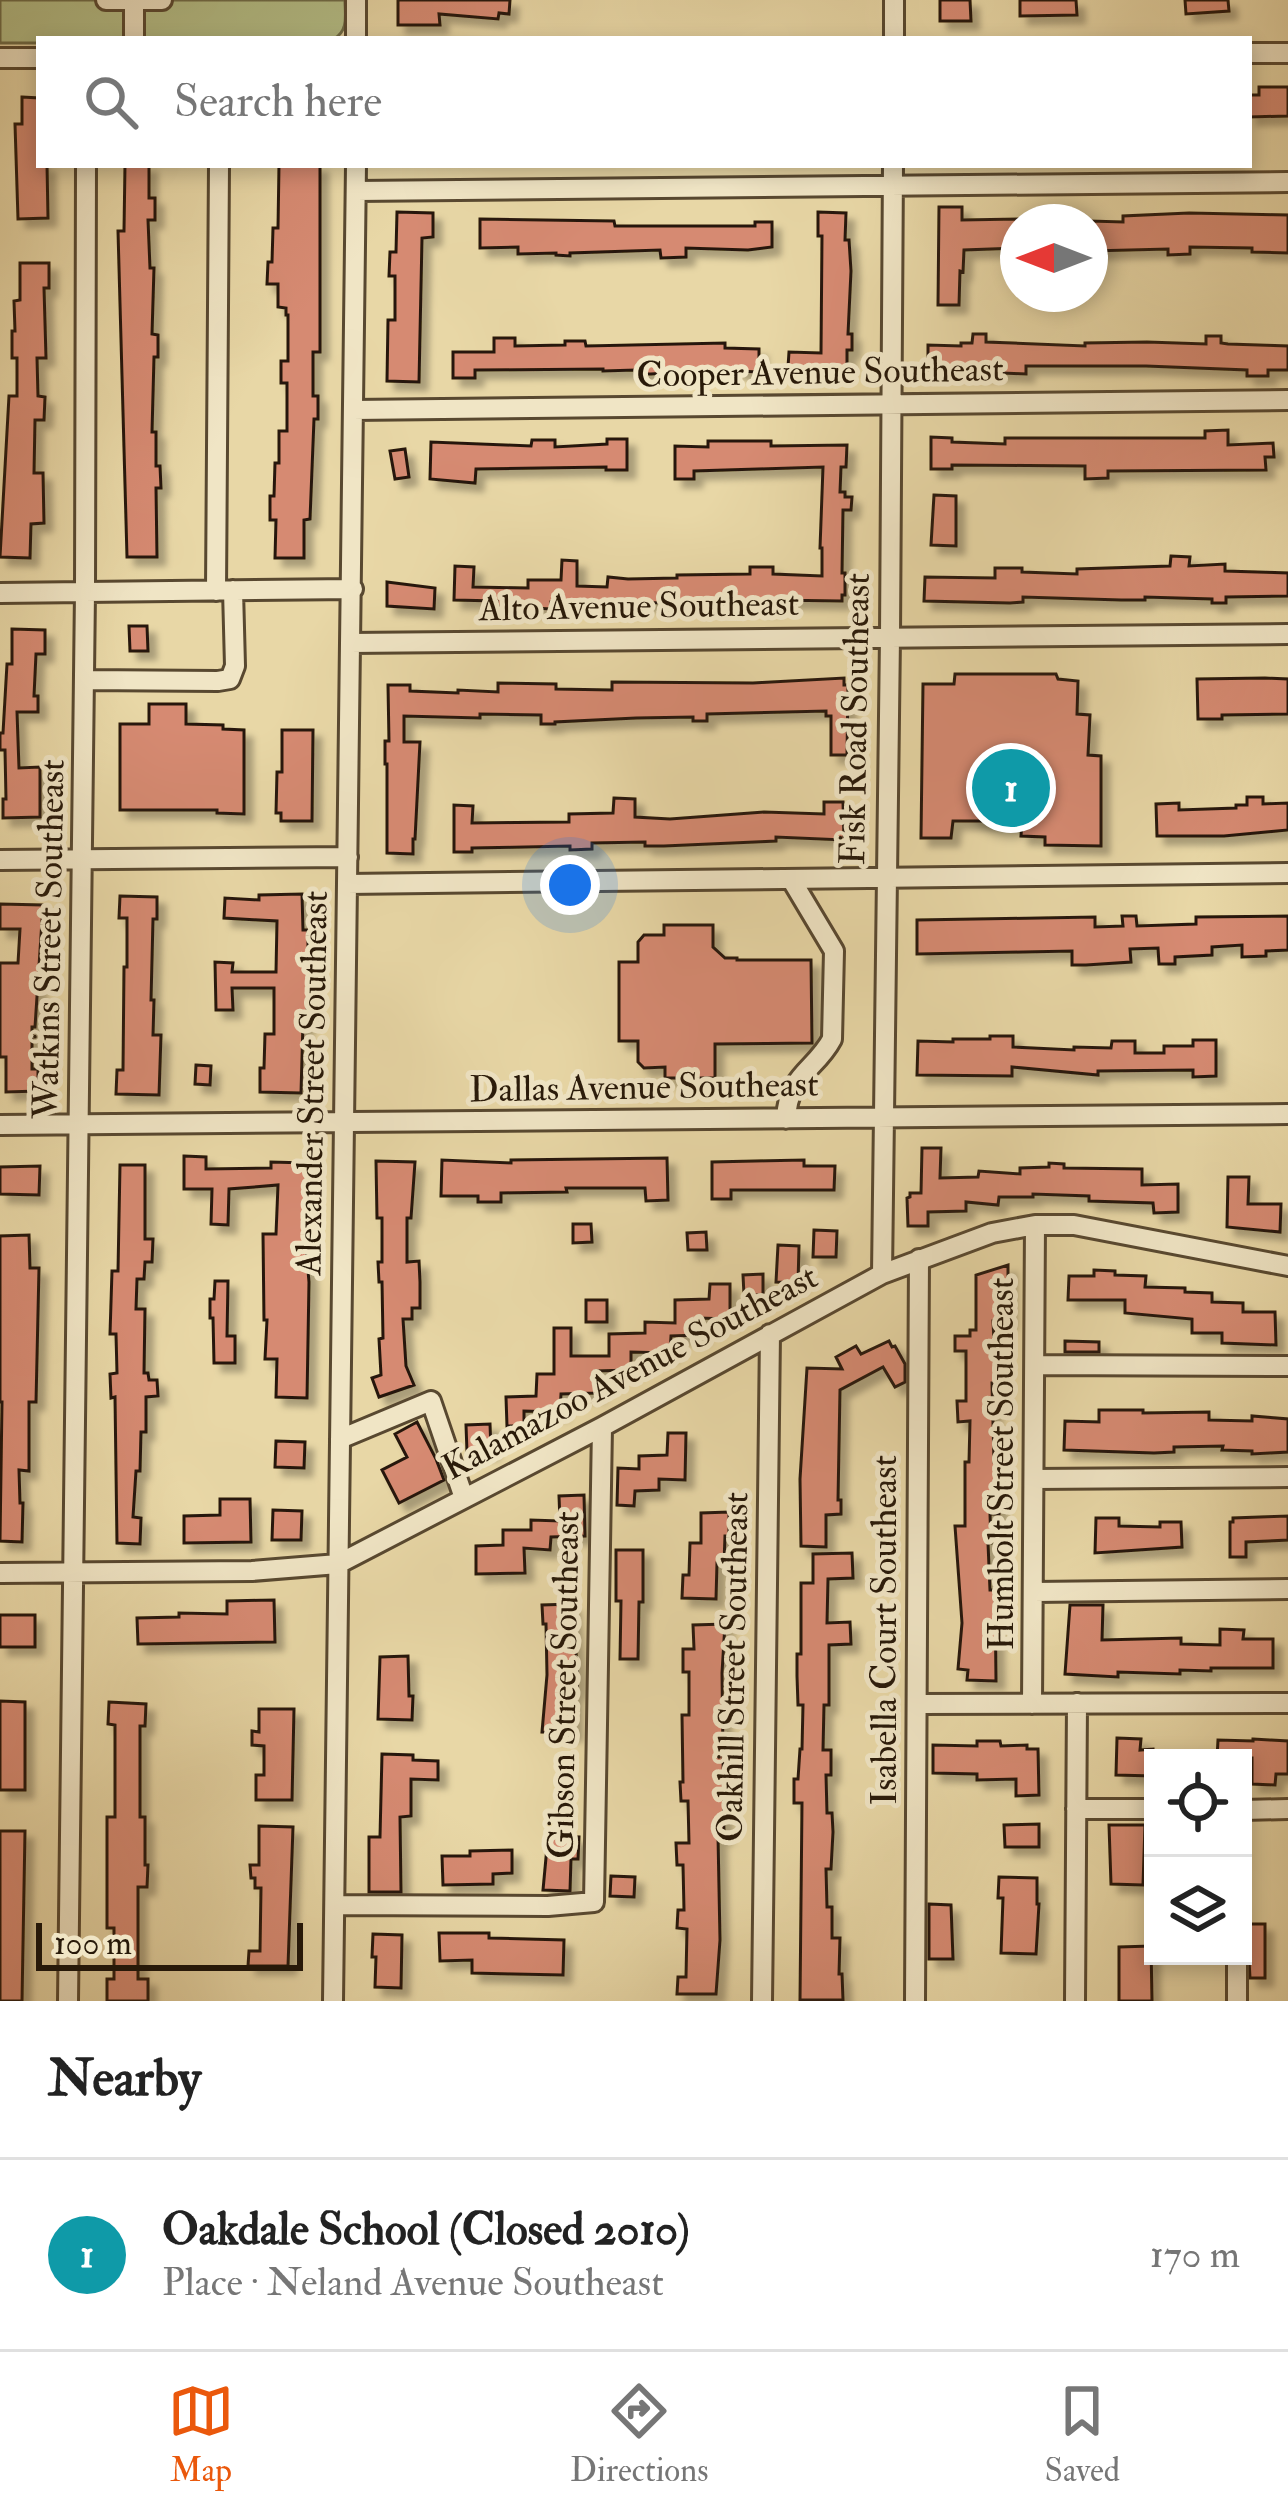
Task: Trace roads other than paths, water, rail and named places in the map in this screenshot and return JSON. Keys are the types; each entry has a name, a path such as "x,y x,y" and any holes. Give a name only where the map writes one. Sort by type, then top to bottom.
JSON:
{"street":[{"path":"106,0 162,0"},
{"path":"356,0 356,36"},
{"path":"894,0 894,36"},
{"path":"134,1 134,36"},
{"path":"1252,53 1288,53"},
{"path":"0,58 36,58"},
{"name":"Watkins Street Southeast","path":"68,2001 86,168"},
{"path":"84,680 218,681 230,679 235,666 224,590 219,168"},
{"name":"Alexander Street Southeast","path":"333,2001 356,168"},
{"name":"Fisk Road Southeast","path":"882,1274 892,168"},
{"path":"356,191 1288,182"},
{"name":"Cooper Avenue Southeast","path":"352,410 1288,400"},
{"path":"0,593 352,589"},
{"name":"Alto Avenue Southeast","path":"350,643 1288,634"},
{"path":"0,860 348,857"},
{"path":"347,884 1288,874"},
{"path":"786,1118 794,1086 832,1039 833,951 790,879"},
{"name":"Dallas Avenue Southeast","path":"0,1125 1288,1114"},
{"name":"Kalamazoo Avenue Southeast","path":"0,1573 252,1571 338,1564 882,1274 992,1233 1034,1225 1090,1228 1288,1267"},
{"name":"Humbolt Street Southeast","path":"1033,1704 1034,1225"},
{"name":"Isabella Court Southeast","path":"915,2001 919,1259"},
{"name":"Oakhill Street Southeast","path":"762,2001 770,1334"},
{"path":"1035,1365 1288,1366"},
{"path":"340,1439 431,1401 464,1498"},
{"name":"Gibson Street Southeast","path":"335,1905 594,1902 602,1427"},
{"path":"1035,1479 1288,1477"},
{"path":"1034,1592 1288,1589"},
{"path":"918,1703 1288,1703"},
{"path":"1075,2001 1077,1703"},
{"path":"1076,1809 1144,1809"},
{"path":"1252,1810 1288,1809"},
{"path":"1237,1965 1237,2001"}],"place":[{"name":"Oakdale School (Closed 2010)","path":"1011,788"}]}
